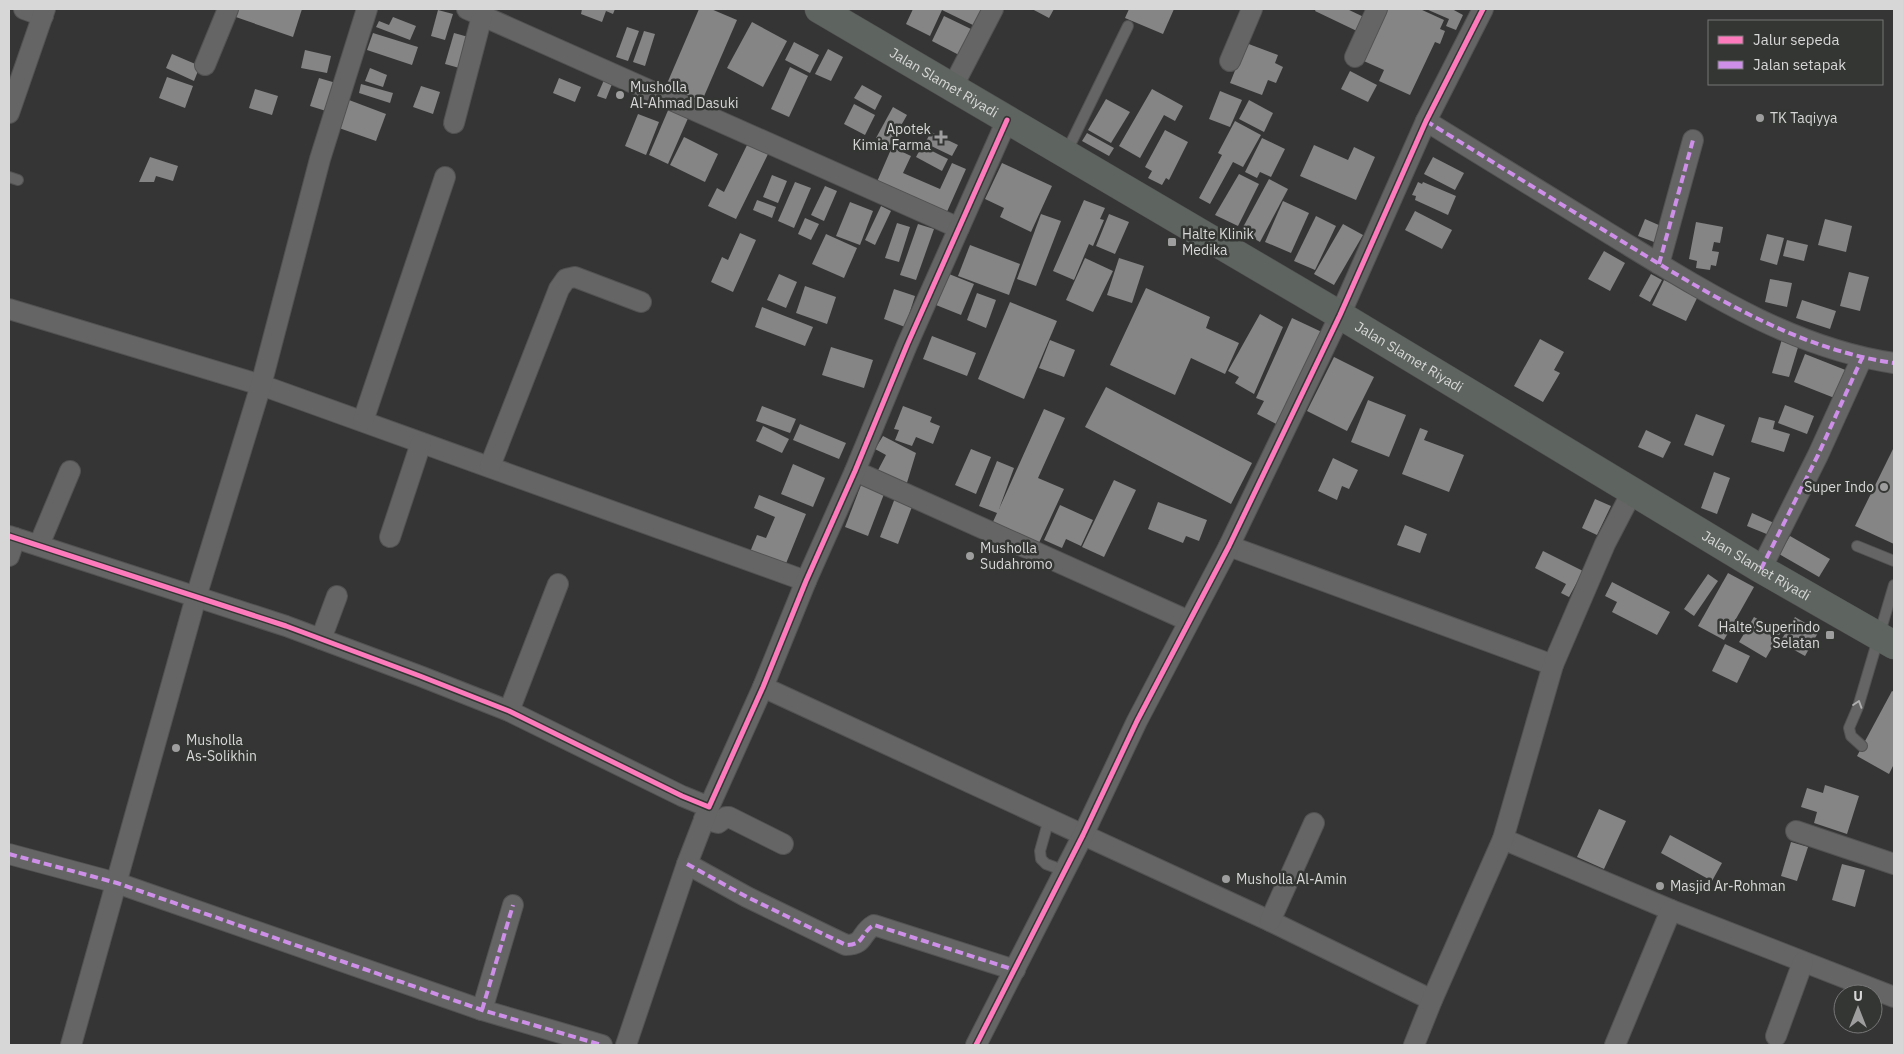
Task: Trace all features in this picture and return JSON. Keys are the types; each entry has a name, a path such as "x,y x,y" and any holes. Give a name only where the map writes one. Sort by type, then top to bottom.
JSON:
{"main road":[{"name":"Jalan Slamet Riyadi","path":"819,9 1340,316 1761,569 1887,641"}],"street":[{"path":"9,113 44,12 24,9"},
{"path":"205,65 228,9"},
{"path":"71,1045 196,597 261,385 320,159 367,9"},
{"path":"952,88 993,9"},
{"path":"1230,61 1252,9"},
{"path":"1355,57 1377,9"},
{"path":"976,1045 1083,835 1137,721 1229,546 1340,316 1426,121 1483,9"},
{"path":"454,123 474,12 958,228"},
{"path":"626,1045 706,813 763,687 907,344 1007,120"},
{"path":"1426,121 1659,264 1746,314 1789,332 1862,358 1894,363"},
{"path":"1659,264 1693,140"},
{"path":"363,421 445,177"},
{"path":"490,466 559,289 566,279 574,277 641,302"},
{"path":"9,309 261,385 806,581"},
{"path":"1761,569 1822,447 1862,358"},
{"path":"390,537 421,443"},
{"path":"39,545 70,471"},
{"path":"854,471 1189,621"},
{"path":"1414,1045 1503,838 1553,665 1605,544 1632,492"},
{"path":"11,543 39,545 321,639 420,676 508,711 682,796 718,824 726,817 729,817 783,844"},
{"path":"1229,546 1553,665"},
{"path":"508,711 558,584"},
{"path":"321,639 337,596"},
{"path":"763,687 1270,921 1432,1000"},
{"path":"1270,921 1314,824"},
{"path":"1796,830 1894,864"},
{"path":"1503,838 1671,910 1894,997"},
{"path":"9,854 117,883 482,1010 602,1045"},
{"path":"687,864 755,901 846,945 852,945 861,941 868,928 874,925 1015,970"},
{"path":"482,1010 513,905"},
{"path":"1615,1045 1671,910"},
{"path":"1776,1036 1803,962"}],"lane":[{"path":"1066,154 1128,26"},
{"path":"1857,546 1894,561"},
{"path":"1862,746 1851,736 1849,728 1887,641 1894,585"},
{"path":"1049,819 1040,850 1041,859 1046,864 1065,871"}],"building":[{"path":"232,9 302,9 293,37 230,15"},
{"path":"582,9 615,9 613,14 606,11 602,22 581,14"},
{"path":"699,9 711,9 737,20 702,101 666,86"},
{"path":"913,9 984,9 975,26 942,10 930,36 906,24"},
{"path":"1032,9 1054,9 1049,18"},
{"path":"1129,9 1174,9 1163,34 1125,18"},
{"path":"1316,9 1347,9 1368,19 1361,33 1315,11"},
{"path":"1379,9 1420,9 1444,20 1440,29 1445,31 1440,44 1435,42 1410,95 1379,81 1384,70 1357,58"},
{"path":"1426,9 1452,9 1463,15 1456,30 1446,26 1449,19"},
{"path":"438,10 453,14 445,40 431,36"},
{"path":"944,16 971,29 959,55 932,41"},
{"path":"393,17 416,26 410,40 376,27 379,21 389,25"},
{"path":"752,22 787,41 763,87 727,68"},
{"path":"627,27 639,31 628,61 616,57"},
{"path":"644,31 655,34 645,66 633,62"},
{"path":"373,33 418,47 412,65 367,50"},
{"path":"454,33 472,38 463,69 445,64"},
{"path":"794,42 819,55 810,73 785,60"},
{"path":"1246,43 1278,55 1275,63 1283,67 1276,83 1268,80 1262,95 1230,83"},
{"path":"828,49 843,57 831,81 815,74"},
{"path":"305,50 331,56 327,73 301,68"},
{"path":"172,54 200,66 194,81 166,68"},
{"path":"790,67 808,76 789,117 771,109"},
{"path":"370,68 387,75 383,87 365,81"},
{"path":"1350,71 1377,85 1368,102 1341,89"},
{"path":"167,77 193,86 185,108 159,98"},
{"path":"319,78 336,83 326,111 310,106"},
{"path":"559,78 581,87 575,102 553,93"},
{"path":"604,80 612,84 606,99 597,96"},
{"path":"361,84 393,93 390,103 359,93"},
{"path":"862,85 882,96 875,110 854,98"},
{"path":"421,86 440,92 433,114 413,107"},
{"path":"255,89 278,96 272,115 249,108"},
{"path":"1152,89 1183,106 1175,121 1164,115 1140,158 1119,146"},
{"path":"1220,91 1242,100 1230,127 1209,119"},
{"path":"1106,99 1130,112 1111,143 1088,130"},
{"path":"349,100 386,114 376,141 339,128"},
{"path":"1249,100 1273,113 1264,132 1239,119"},
{"path":"854,104 875,115 865,135 844,124"},
{"path":"893,107 907,115 890,145 876,138"},
{"path":"669,108 689,116 668,164 649,155"},
{"path":"638,114 659,122 646,155 625,146"},
{"path":"1235,121 1261,135 1243,167 1233,162 1210,204 1199,198 1222,155 1218,153"},
{"path":"1165,130 1188,142 1169,180 1166,178 1162,185 1148,178 1152,171 1145,167"},
{"path":"931,132 958,145 952,156 925,143"},
{"path":"1087,133 1114,148 1109,156 1082,141"},
{"path":"684,137 718,154 705,182 670,165"},
{"path":"1262,138 1285,149 1271,177 1260,172 1257,178 1245,172"},
{"path":"749,141 770,150 736,219 708,206 717,188 724,192"},
{"path":"1314,145 1348,160 1354,147 1375,157 1356,200 1300,176"},
{"path":"922,146 948,159 942,171 916,157"},
{"path":"892,147 911,156 903,173 940,189 952,163 966,169 946,214 876,184"},
{"path":"150,157 178,166 173,181 156,176 154,182 139,182"},
{"path":"1433,157 1464,173 1455,190 1424,174"},
{"path":"1002,163 1052,186 1031,232 1000,217 1004,208 985,199"},
{"path":"1239,174 1259,184 1238,226 1215,215"},
{"path":"772,175 787,181 778,203 763,197"},
{"path":"1269,179 1288,189 1260,242 1241,231"},
{"path":"795,182 811,188 794,228 778,221"},
{"path":"1418,182 1422,184 1423,182 1456,196 1448,215 1415,200 1416,196 1412,195"},
{"path":"825,186 837,191 824,221 811,215"},
{"path":"757,200 776,207 772,218 753,210"},
{"path":"1084,200 1105,208 1100,219 1104,220 1093,246 1089,244 1074,280 1053,271"},
{"path":"1283,201 1309,213 1291,253 1265,242"},
{"path":"850,202 873,211 860,245 836,236"},
{"path":"881,206 891,211 875,245 865,240"},
{"path":"1415,211 1452,230 1442,249 1405,230"},
{"path":"1041,214 1061,221 1036,286 1017,279"},
{"path":"1109,214 1129,222 1115,254 1096,246"},
{"path":"1316,216 1336,226 1315,270 1294,261"},
{"path":"805,218 819,224 811,240 798,234"},
{"path":"1645,219 1661,226 1654,242 1638,236"},
{"path":"1825,219 1852,226 1846,252 1818,245"},
{"path":"1696,222 1723,227 1720,243 1714,242 1712,251 1719,252 1716,266 1711,265 1710,270 1696,268 1697,261 1689,259"},
{"path":"897,223 910,227 899,262 885,258"},
{"path":"918,224 934,229 916,280 900,275"},
{"path":"1343,224 1363,235 1334,285 1314,274"},
{"path":"740,233 756,240 733,292 711,282 722,257 728,260"},
{"path":"826,234 857,248 844,278 812,264"},
{"path":"1767,234 1784,238 1777,265 1760,260"},
{"path":"1787,240 1808,245 1804,261 1783,256"},
{"path":"970,245 1020,264 1009,295 958,276"},
{"path":"1604,251 1625,263 1610,291 1588,279"},
{"path":"1085,258 1113,271 1093,312 1066,300"},
{"path":"1119,258 1144,266 1132,303 1107,295"},
{"path":"1849,272 1869,277 1860,311 1840,306"},
{"path":"779,274 797,282 786,308 767,300"},
{"path":"949,274 974,284 961,315 936,305"},
{"path":"1651,274 1662,280 1650,302 1639,296"},
{"path":"1770,279 1792,283 1787,307 1765,302"},
{"path":"1664,280 1698,296 1686,321 1652,305"},
{"path":"805,286 836,297 827,324 796,313"},
{"path":"1146,288 1210,317 1206,328 1239,343 1225,374 1191,358 1175,395 1110,365"},
{"path":"894,289 915,296 905,327 884,319"},
{"path":"977,293 996,300 986,328 967,320"},
{"path":"1802,300 1836,311 1830,329 1796,318"},
{"path":"1010,302 1057,321 1024,399 978,379"},
{"path":"762,307 813,327 805,346 755,327"},
{"path":"1260,314 1283,327 1254,394 1235,383 1239,377 1228,371"},
{"path":"1292,318 1324,333 1282,427 1257,414 1264,401 1256,398"},
{"path":"932,336 976,353 967,376 923,359"},
{"path":"1540,339 1564,352 1554,370 1560,373 1543,402 1514,386"},
{"path":"1782,339 1799,344 1789,377 1772,373"},
{"path":"1050,340 1075,350 1064,377 1039,368"},
{"path":"831,347 873,360 864,388 822,375"},
{"path":"1805,354 1848,371 1837,399 1794,382"},
{"path":"1334,357 1374,377 1347,431 1307,411"},
{"path":"1106,387 1252,463 1231,504 1085,427"},
{"path":"1368,400 1406,415 1389,457 1351,442"},
{"path":"1785,405 1814,416 1807,434 1778,423"},
{"path":"762,406 796,419 790,433 756,421"},
{"path":"903,406 932,417 930,422 940,426 933,444 916,437 912,446 895,440 899,430 894,429"},
{"path":"1044,409 1065,418 1038,478 1064,489 1038,545 992,524 997,513 979,506 997,461 1014,468 999,509"},
{"path":"1696,414 1725,425 1713,456 1684,445"},
{"path":"1759,417 1775,421 1773,429 1790,434 1784,452 1751,442"},
{"path":"800,424 846,443 839,459 793,440"},
{"path":"763,426 789,439 782,453 756,441"},
{"path":"1420,428 1428,431 1424,440 1464,455 1449,492 1402,474"},
{"path":"1646,430 1671,442 1663,458 1638,447"},
{"path":"883,436 916,453 906,486 876,474 886,455 875,449"},
{"name":"Super Indo","path":"1894,447 1894,544 1855,526"},
{"path":"971,449 991,457 976,494 955,485"},
{"path":"1333,458 1358,470 1349,489 1342,486 1337,500 1318,491"},
{"path":"793,464 825,478 813,507 781,494"},
{"path":"1714,472 1730,478 1717,514 1701,508"},
{"path":"1114,480 1136,490 1104,557 1082,547"},
{"path":"861,485 884,494 868,536 845,527"},
{"path":"759,495 806,514 785,566 750,552 757,535 766,538 775,517 754,508"},
{"path":"895,498 913,504 898,544 880,537"},
{"path":"1595,499 1611,506 1597,535 1582,528"},
{"path":"1158,502 1207,520 1199,541 1186,536 1183,543 1148,529"},
{"path":"1060,505 1093,520 1081,546 1066,539 1062,548 1044,540"},
{"path":"1752,513 1774,523 1769,535 1747,526"},
{"path":"1405,525 1427,534 1420,553 1397,545"},
{"path":"1790,536 1830,559 1819,577 1779,554"},
{"path":"1543,551 1583,571 1569,597 1561,593 1566,584 1535,568"},
{"path":"1728,573 1754,587 1724,640 1698,626"},
{"path":"1708,574 1718,581 1694,616 1684,609"},
{"path":"1612,582 1670,612 1657,635 1612,612 1617,602 1605,596"},
{"path":"1754,617 1781,632 1766,658 1739,642"},
{"path":"1795,617 1819,631 1805,656 1780,642"},
{"path":"1725,644 1750,656 1737,683 1712,671"},
{"path":"1892,691 1894,692 1894,764 1889,774 1857,756"},
{"path":"1825,785 1859,796 1847,834 1814,823 1817,812 1801,807 1807,788 1823,793"},
{"path":"1599,809 1626,821 1604,869 1577,857"},
{"path":"1670,835 1722,863 1712,881 1661,853"},
{"path":"1791,842 1808,847 1797,881 1781,876"},
{"path":"1842,864 1865,870 1855,907 1832,900"}],"marked path":[{"path":"1426,121 1677,275 1746,313 1818,344 1894,363"},
{"path":"1659,264 1693,140"},
{"path":"1761,569 1818,455 1862,358"},
{"path":"9,854 117,883 482,1010 602,1045"},
{"path":"687,864 747,897 846,945 860,941 874,925 1015,970"},
{"path":"482,1010 513,905"}],"cycle path":[{"path":"976,1045 1083,835 1137,721 1229,546 1340,315 1426,121 1483,9"},
{"path":"9,536 286,626 420,676 509,711 682,796 709,807 763,687 806,581 855,471 907,345 1007,120"}],"place":[{"name":"Musholla Al-Ahmad Dasuki","path":"620,95"},
{"name":"TK Taqiyya","path":"1760,118"},
{"name":"Apotek Kimia Farma","path":"941,137"},
{"name":"Halte Klinik Medika","path":"1172,242"},
{"name":"Super Indo","path":"1884,487"},
{"name":"Musholla Sudahromo","path":"970,556"},
{"name":"Halte Superindo Selatan","path":"1830,635"},
{"name":"Musholla As-Solikhin","path":"176,748"},
{"name":"Musholla Al-Amin","path":"1226,879"},
{"name":"Masjid Ar-Rohman","path":"1660,886"}]}
